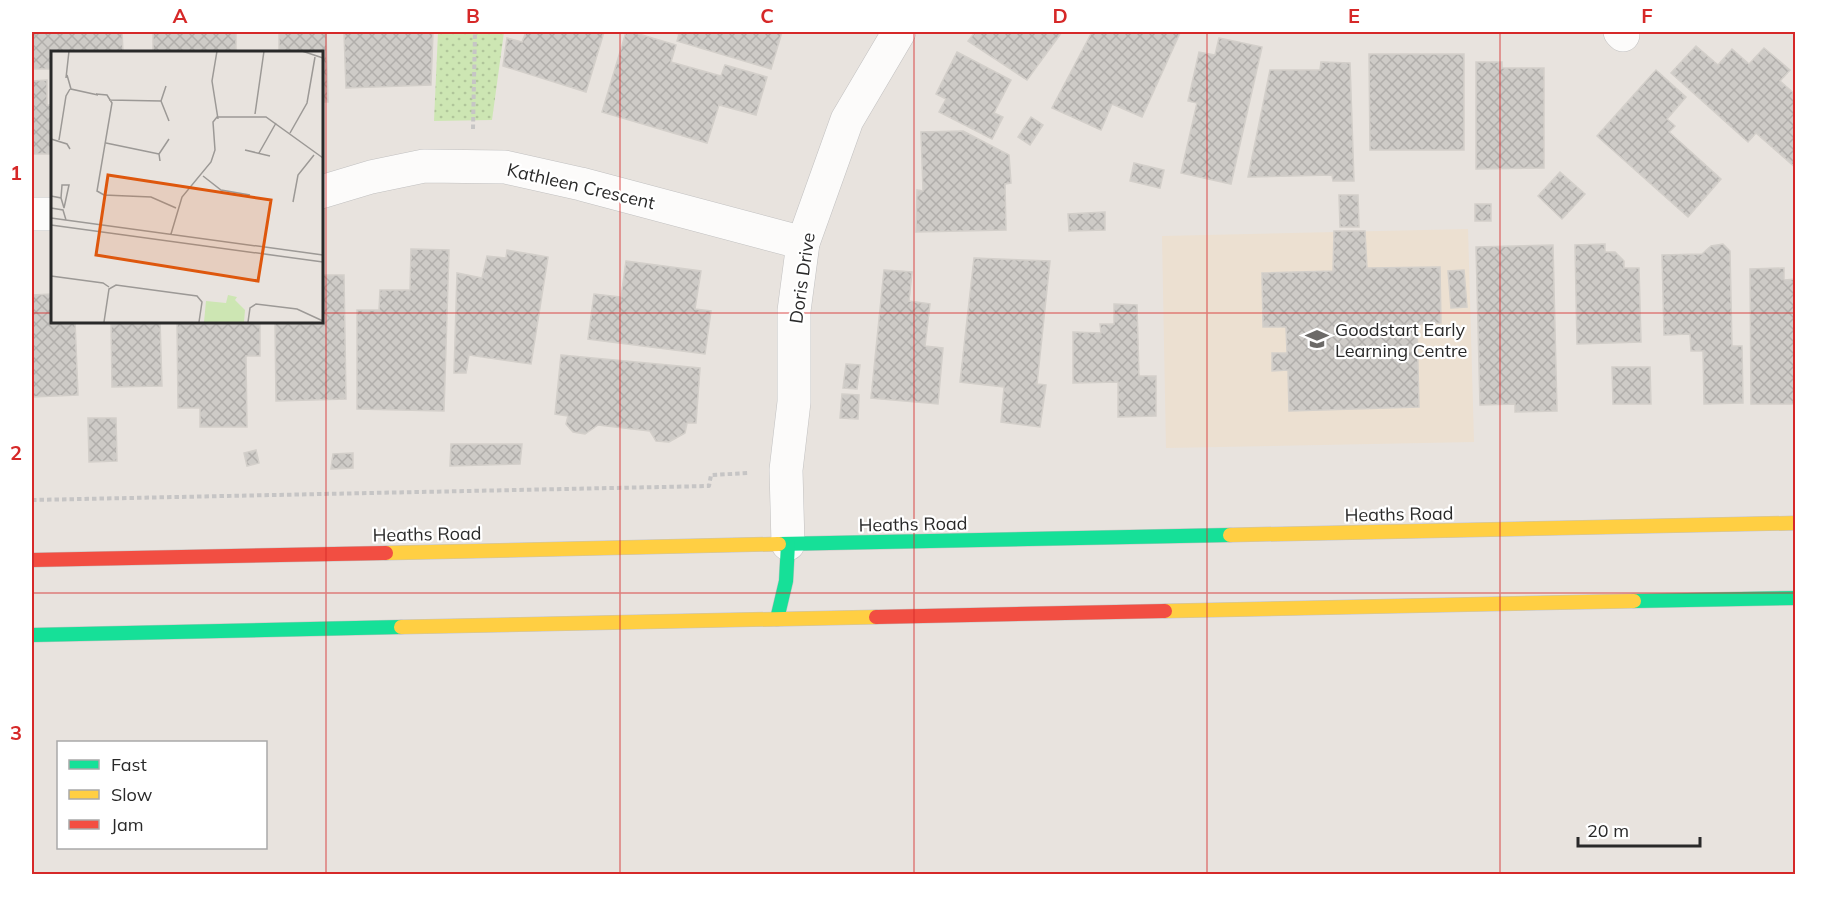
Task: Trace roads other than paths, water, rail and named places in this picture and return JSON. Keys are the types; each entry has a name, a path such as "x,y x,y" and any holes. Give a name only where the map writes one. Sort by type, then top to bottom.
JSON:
{"main road":[{"name":"Heaths Road","path":"32,560 1796,524"},
{"path":"777,619 786,581 788,544"},
{"path":"32,635 1796,598"}],"street":[{"name":"Doris Drive","path":"788,544 786,470 794,402 794,311 803,243 848,120 899,32"},
{"name":"Kathleen Crescent","path":"322,192 371,177 424,166 505,167 581,184 803,243"},
{"path":"32,214 51,214"}],"place":[{"name":"Goodstart Early Learning Centre","path":"1317,339"}]}
